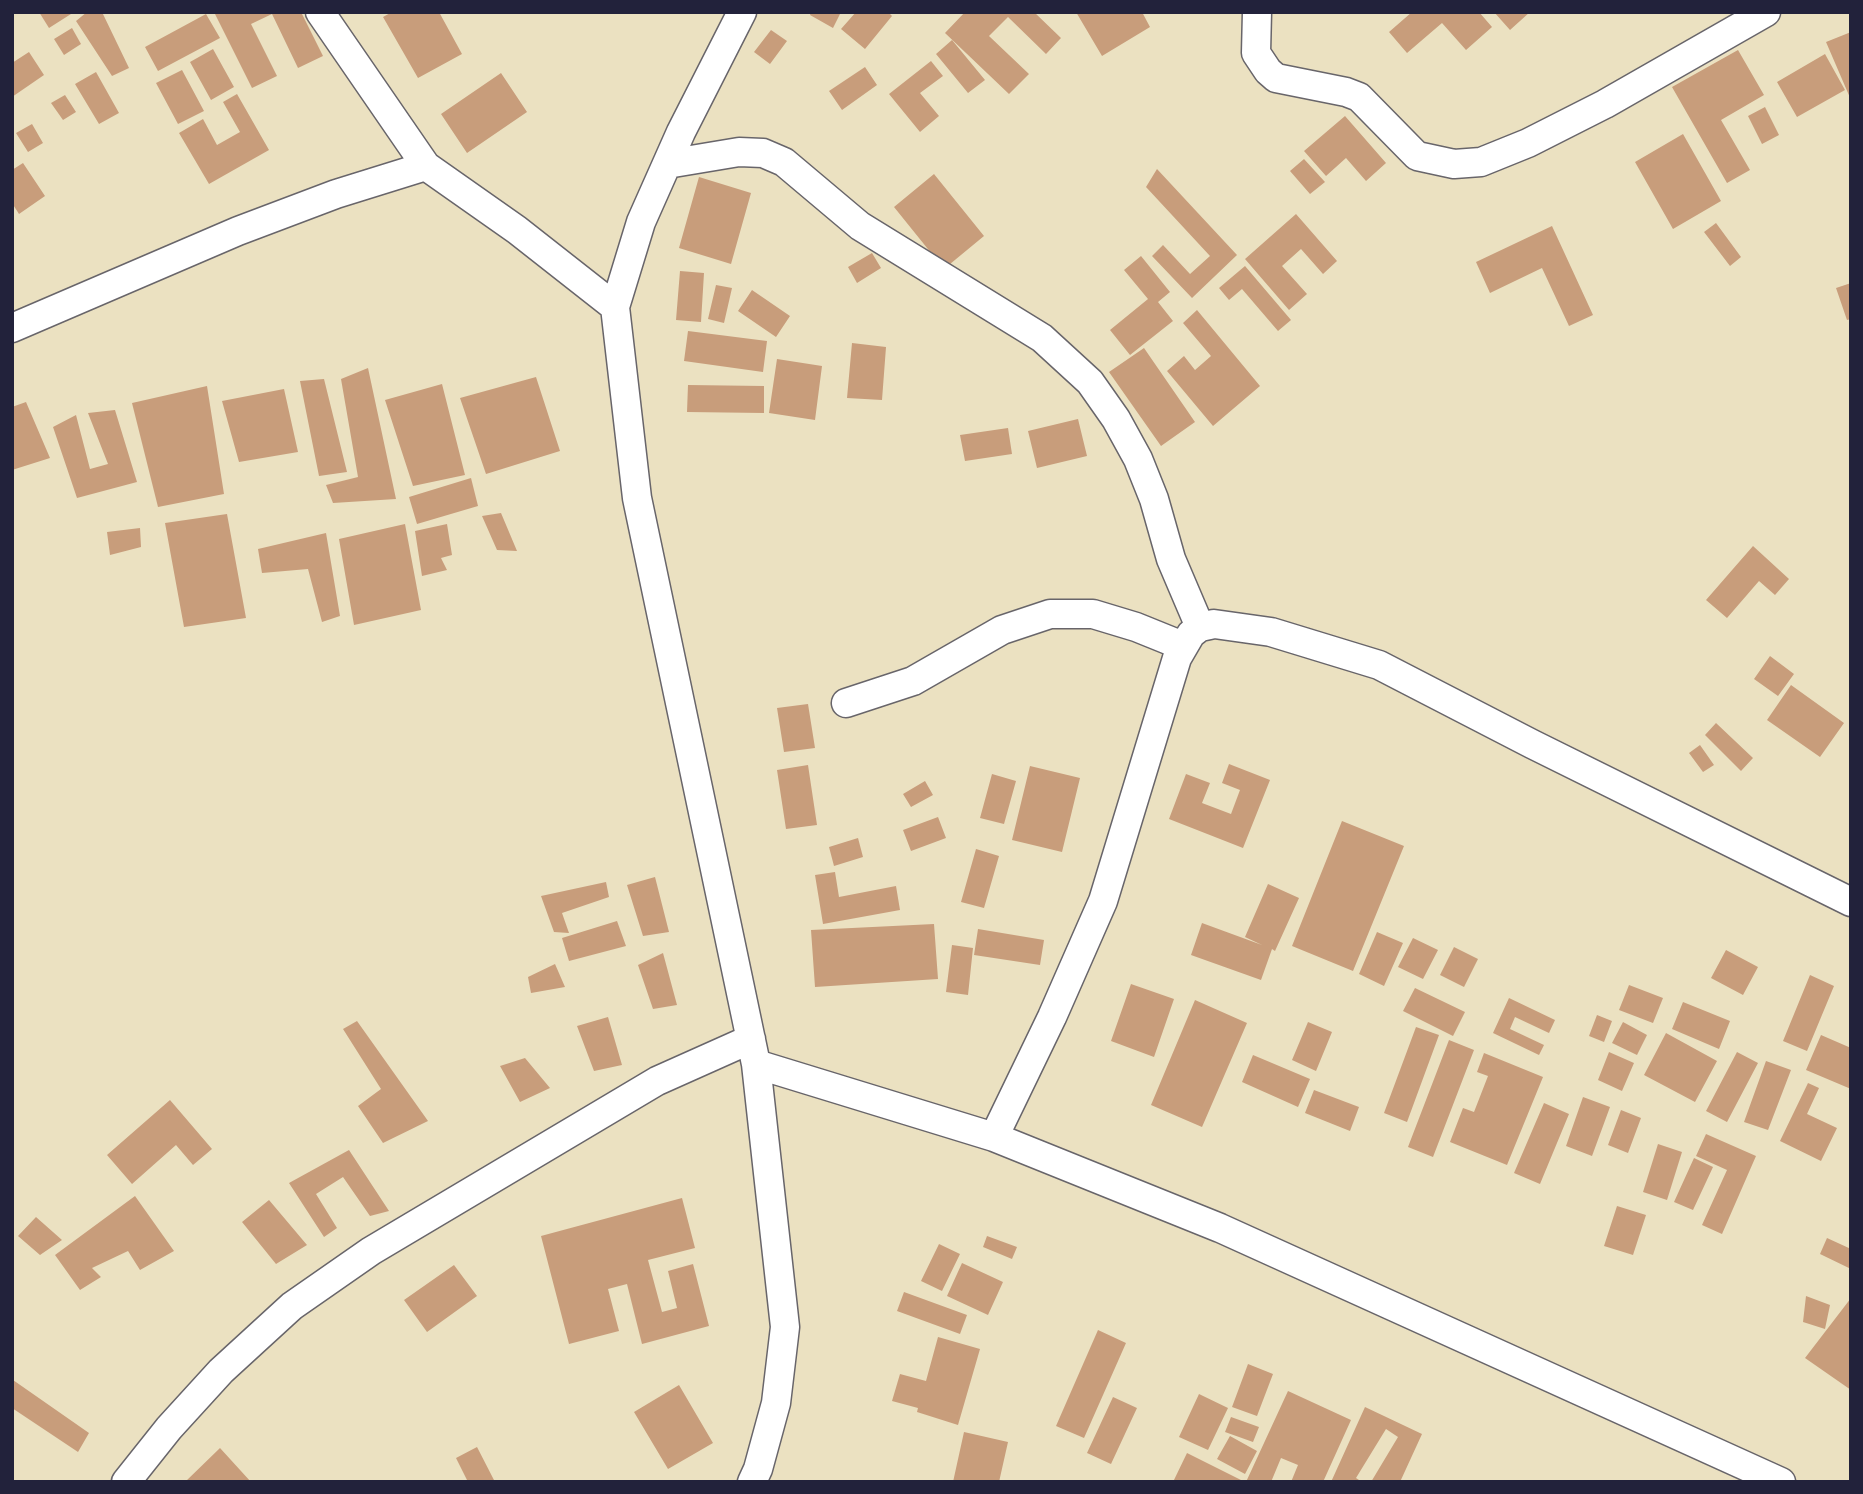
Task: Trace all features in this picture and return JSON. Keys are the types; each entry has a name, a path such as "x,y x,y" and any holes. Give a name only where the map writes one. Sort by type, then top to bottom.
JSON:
{"street":[{"path":"320,12 425,166 517,230 615,307"},
{"path":"742,12 681,132 641,222 615,307 637,498 753,1051 785,1327 776,1403 752,1482"},
{"path":"1256,12 1256,54 1276,78 1359,97 1417,156 1454,164 1481,162 1528,143 1605,104 1766,12"},
{"path":"667,164 740,152 763,153 784,162 860,226 1042,338 1090,382 1116,419 1138,459 1154,499 1192,637"},
{"path":"12,328 238,231 336,194 425,166"},
{"path":"846,703 913,681 1002,630 1050,614 1093,614 1136,627 1192,637"},
{"path":"994,1137 1052,1017 1103,901 1177,658 1192,637 1214,624 1271,632 1379,665 1851,902"},
{"path":"126,1482 169,1428 221,1371 292,1306 371,1251 657,1081 753,1051 994,1137 1220,1228 1781,1482"}],"building":[{"path":"39,12 70,12 71,14 49,28"},
{"path":"87,12 102,12 129,68 112,76 76,21"},
{"path":"214,12 301,12 323,56 298,68 272,14 251,24 277,76 252,88"},
{"path":"392,12 439,12 462,54 418,78 383,17"},
{"path":"811,12 841,12 833,28 810,15"},
{"path":"856,12 888,12 892,16 865,49 841,29"},
{"path":"965,12 1034,12 1061,38 1046,54 1008,17 989,36 1029,74 1009,94 945,33"},
{"path":"1076,12 1142,12 1150,27 1102,56"},
{"path":"1412,12 1479,12 1492,27 1466,50 1442,23 1407,53 1389,32"},
{"path":"1494,12 1530,12 1510,30"},
{"path":"206,14 220,38 158,71 145,47"},
{"path":"72,28 81,44 64,55 54,39"},
{"path":"771,30 787,41 770,64 754,52"},
{"path":"1851,32 1851,100 1826,42"},
{"path":"952,40 985,80 968,93 936,54"},
{"path":"213,49 234,87 211,100 190,62"},
{"path":"1738,50 1764,95 1721,120 1750,170 1727,183 1672,87"},
{"path":"29,52 44,75 12,97 12,63"},
{"path":"1825,54 1845,90 1797,117 1777,82"},
{"path":"931,61 943,76 920,93 939,116 920,132 889,94"},
{"path":"865,67 877,85 842,110 829,91"},
{"path":"182,70 204,111 178,124 156,83"},
{"path":"96,72 119,113 99,124 75,84"},
{"path":"501,73 527,112 467,153 441,114"},
{"path":"237,94 269,150 209,184 179,133 203,119 217,145 240,132 223,102"},
{"path":"65,95 76,112 63,120 51,103"},
{"path":"1765,107 1779,135 1762,144 1748,116"},
{"path":"1345,116 1386,163 1366,181 1346,158 1326,176 1304,151"},
{"path":"32,124 43,143 28,152 16,133"},
{"path":"1683,134 1721,201 1673,229 1635,162"},
{"path":"1304,159 1325,182 1310,194 1290,171"},
{"path":"23,163 45,196 19,214 12,203 12,170"},
{"path":"1157,169 1237,255 1192,298 1152,256 1163,245 1190,274 1210,256 1146,187"},
{"path":"934,174 984,236 944,269 894,207"},
{"path":"699,177 751,193 731,264 679,248"},
{"path":"1296,214 1337,261 1323,274 1301,249 1282,266 1307,294 1289,310 1245,259"},
{"path":"1716,223 1741,257 1730,266 1704,232"},
{"path":"1552,226 1593,315 1569,326 1542,268 1490,293 1476,262"},
{"path":"872,253 881,268 857,283 848,267"},
{"path":"1141,256 1170,292 1158,302 1173,321 1130,355 1110,330 1148,299 1124,270"},
{"path":"1245,266 1291,320 1278,331 1242,289 1229,300 1219,288"},
{"path":"680,271 704,273 701,322 676,320"},
{"path":"1851,283 1851,319 1847,320 1836,288"},
{"path":"716,285 732,288 724,323 708,319"},
{"path":"752,290 790,316 776,337 738,311"},
{"path":"1197,310 1260,386 1213,426 1167,371 1184,356 1195,370 1211,356 1183,323"},
{"path":"688,331 767,341 763,372 684,361"},
{"path":"852,343 886,347 882,400 847,398"},
{"path":"1144,348 1195,422 1161,446 1109,372"},
{"path":"777,359 822,366 815,420 769,413"},
{"path":"368,368 396,499 333,503 326,485 358,477 341,379"},
{"path":"536,377 560,451 486,474 460,398"},
{"path":"324,379 347,472 319,476 300,381"},
{"path":"442,384 465,475 413,486 385,400"},
{"path":"688,385 764,386 764,413 687,412"},
{"path":"207,386 224,494 158,507 132,403"},
{"path":"284,389 298,452 239,462 222,401"},
{"path":"26,402 50,458 12,470 12,407"},
{"path":"115,410 137,482 77,498 53,427 76,415 90,469 108,464 88,413"},
{"path":"1078,419 1087,456 1037,468 1028,431"},
{"path":"1008,428 1012,454 965,461 960,435"},
{"path":"471,478 478,506 417,524 409,497"},
{"path":"501,513 517,551 497,550 482,516"},
{"path":"227,514 246,618 184,627 165,523"},
{"path":"405,524 421,610 354,625 339,539"},
{"path":"447,524 452,555 441,558 447,570 422,576 415,531"},
{"path":"140,528 141,547 110,555 107,532"},
{"path":"326,533 340,616 322,622 308,569 262,573 258,549"},
{"path":"1753,546 1789,579 1775,595 1759,581 1727,618 1706,600"},
{"path":"1770,656 1794,674 1778,696 1754,679"},
{"path":"1791,685 1844,723 1820,757 1767,720"},
{"path":"808,704 815,748 784,752 777,708"},
{"path":"1716,723 1753,758 1741,771 1705,735"},
{"path":"1700,745 1714,765 1703,772 1689,753"},
{"path":"1229,764 1270,780 1243,848 1169,819 1186,774 1210,783 1202,803 1231,814 1240,790 1222,783"},
{"path":"808,765 817,825 786,829 777,770"},
{"path":"1030,766 1080,778 1062,852 1012,840"},
{"path":"992,774 1016,781 1004,824 980,818"},
{"path":"925,781 933,795 911,807 903,794"},
{"path":"938,817 946,838 911,851 903,830"},
{"path":"1342,821 1404,846 1353,971 1292,946"},
{"path":"858,838 863,857 834,866 829,847"},
{"path":"976,849 999,856 984,908 961,902"},
{"path":"835,872 839,897 896,886 900,910 823,924 815,875"},
{"path":"655,877 669,932 643,936 627,885"},
{"path":"606,882 609,897 562,913 569,933 554,932 541,896"},
{"path":"1268,884 1299,898 1275,951 1272,949 1261,980 1191,955 1202,923 1262,945 1245,937"},
{"path":"617,921 626,946 569,961 562,938"},
{"path":"934,924 938,979 815,987 811,930"},
{"path":"978,929 1044,940 1040,965 974,955"},
{"path":"1377,932 1403,943 1384,986 1359,974"},
{"path":"1413,938 1438,950 1423,979 1398,967"},
{"path":"952,945 973,948 968,995 946,992"},
{"path":"1454,947 1478,959 1464,987 1440,975"},
{"path":"1726,950 1758,967 1743,995 1711,978"},
{"path":"663,953 677,1005 653,1009 638,965"},
{"path":"555,964 565,987 531,993 528,977"},
{"path":"1810,975 1834,986 1807,1051 1783,1041"},
{"path":"1131,984 1174,999 1154,1057 1111,1041"},
{"path":"1629,985 1663,998 1653,1023 1619,1010"},
{"path":"1415,988 1465,1012 1453,1036 1403,1011"},
{"path":"1509,998 1555,1020 1549,1033 1515,1017 1510,1029 1544,1045 1539,1055 1493,1033"},
{"path":"1195,1000 1247,1023 1202,1127 1151,1105"},
{"path":"1683,1002 1730,1021 1719,1049 1672,1029"},
{"path":"1597,1015 1612,1021 1604,1042 1589,1036"},
{"path":"608,1017 622,1065 594,1071 577,1026"},
{"path":"357,1021 428,1121 383,1143 358,1106 381,1089 343,1029"},
{"path":"1308,1022 1332,1032 1316,1071 1292,1060"},
{"path":"1623,1022 1647,1035 1637,1055 1612,1043"},
{"path":"1416,1027 1439,1035 1407,1122 1384,1113"},
{"path":"1666,1033 1717,1061 1695,1102 1644,1075"},
{"path":"1821,1035 1851,1048 1851,1089 1806,1070"},
{"path":"1449,1040 1474,1050 1433,1157 1408,1147"},
{"path":"1609,1052 1634,1063 1622,1091 1598,1080"},
{"path":"1737,1052 1758,1063 1727,1122 1706,1111"},
{"path":"1484,1053 1543,1077 1507,1165 1450,1142 1463,1108 1474,1112 1488,1076 1477,1072"},
{"path":"1253,1055 1310,1079 1298,1107 1242,1082"},
{"path":"525,1058 550,1088 520,1102 500,1066"},
{"path":"1766,1061 1791,1070 1768,1130 1744,1122"},
{"path":"1808,1083 1819,1088 1807,1114 1837,1128 1821,1161 1780,1141"},
{"path":"1314,1090 1359,1107 1350,1131 1305,1113"},
{"path":"1583,1097 1610,1107 1592,1156 1566,1146"},
{"path":"170,1100 212,1149 193,1165 176,1145 132,1184 107,1155"},
{"path":"1544,1103 1569,1114 1540,1184 1514,1173"},
{"path":"1621,1110 1641,1118 1628,1153 1608,1145"},
{"path":"1706,1134 1756,1156 1722,1234 1702,1225 1727,1170 1696,1156"},
{"path":"1658,1144 1682,1152 1667,1200 1643,1192"},
{"path":"349,1150 389,1211 370,1216 343,1177 316,1194 337,1228 324,1237 289,1183"},
{"path":"1694,1158 1713,1167 1693,1210 1674,1202"},
{"path":"135,1196 174,1251 140,1270 128,1251 92,1268 101,1277 80,1290 55,1255"},
{"path":"682,1198 695,1248 648,1260 662,1312 677,1308 668,1271 693,1264 709,1326 642,1344 627,1284 608,1289 619,1331 569,1344 541,1236"},
{"path":"269,1200 307,1245 276,1264 242,1222"},
{"path":"1617,1206 1646,1215 1633,1255 1604,1246"},
{"path":"36,1217 62,1240 40,1255 18,1236"},
{"path":"987,1236 1017,1247 1012,1259 983,1247"},
{"path":"1827,1238 1851,1249 1851,1269 1820,1254"},
{"path":"939,1244 960,1254 942,1291 921,1281"},
{"path":"962,1263 1003,1282 988,1315 947,1296"},
{"path":"454,1265 477,1296 427,1332 404,1300"},
{"path":"904,1292 967,1315 960,1334 897,1311"},
{"path":"1806,1296 1830,1305 1825,1329 1803,1322"},
{"path":"1851,1298 1851,1390 1805,1358"},
{"path":"1098,1330 1126,1343 1084,1438 1056,1426"},
{"path":"938,1337 980,1349 958,1425 917,1412 918,1408 892,1401 900,1374 926,1381"},
{"path":"1248,1364 1273,1374 1257,1416 1232,1407"},
{"path":"13,1380 89,1433 78,1452 12,1408"},
{"path":"679,1385 713,1443 668,1469 634,1412"},
{"path":"1288,1391 1351,1420 1323,1482 1291,1482 1298,1465 1281,1458 1271,1482 1246,1482"},
{"path":"1199,1394 1228,1408 1208,1450 1179,1437"},
{"path":"1113,1397 1137,1408 1111,1464 1087,1453"},
{"path":"1365,1407 1422,1434 1400,1482 1371,1482 1398,1437 1386,1429 1356,1478 1362,1482 1331,1482"},
{"path":"1231,1417 1259,1427 1253,1442 1225,1432"},
{"path":"964,1432 1008,1442 999,1482 953,1482"},
{"path":"1230,1436 1257,1451 1245,1474 1217,1459"},
{"path":"477,1447 495,1482 468,1482 456,1458"},
{"path":"220,1448 251,1482 185,1482"},
{"path":"1187,1453 1241,1480 1240,1482 1173,1482"}]}
